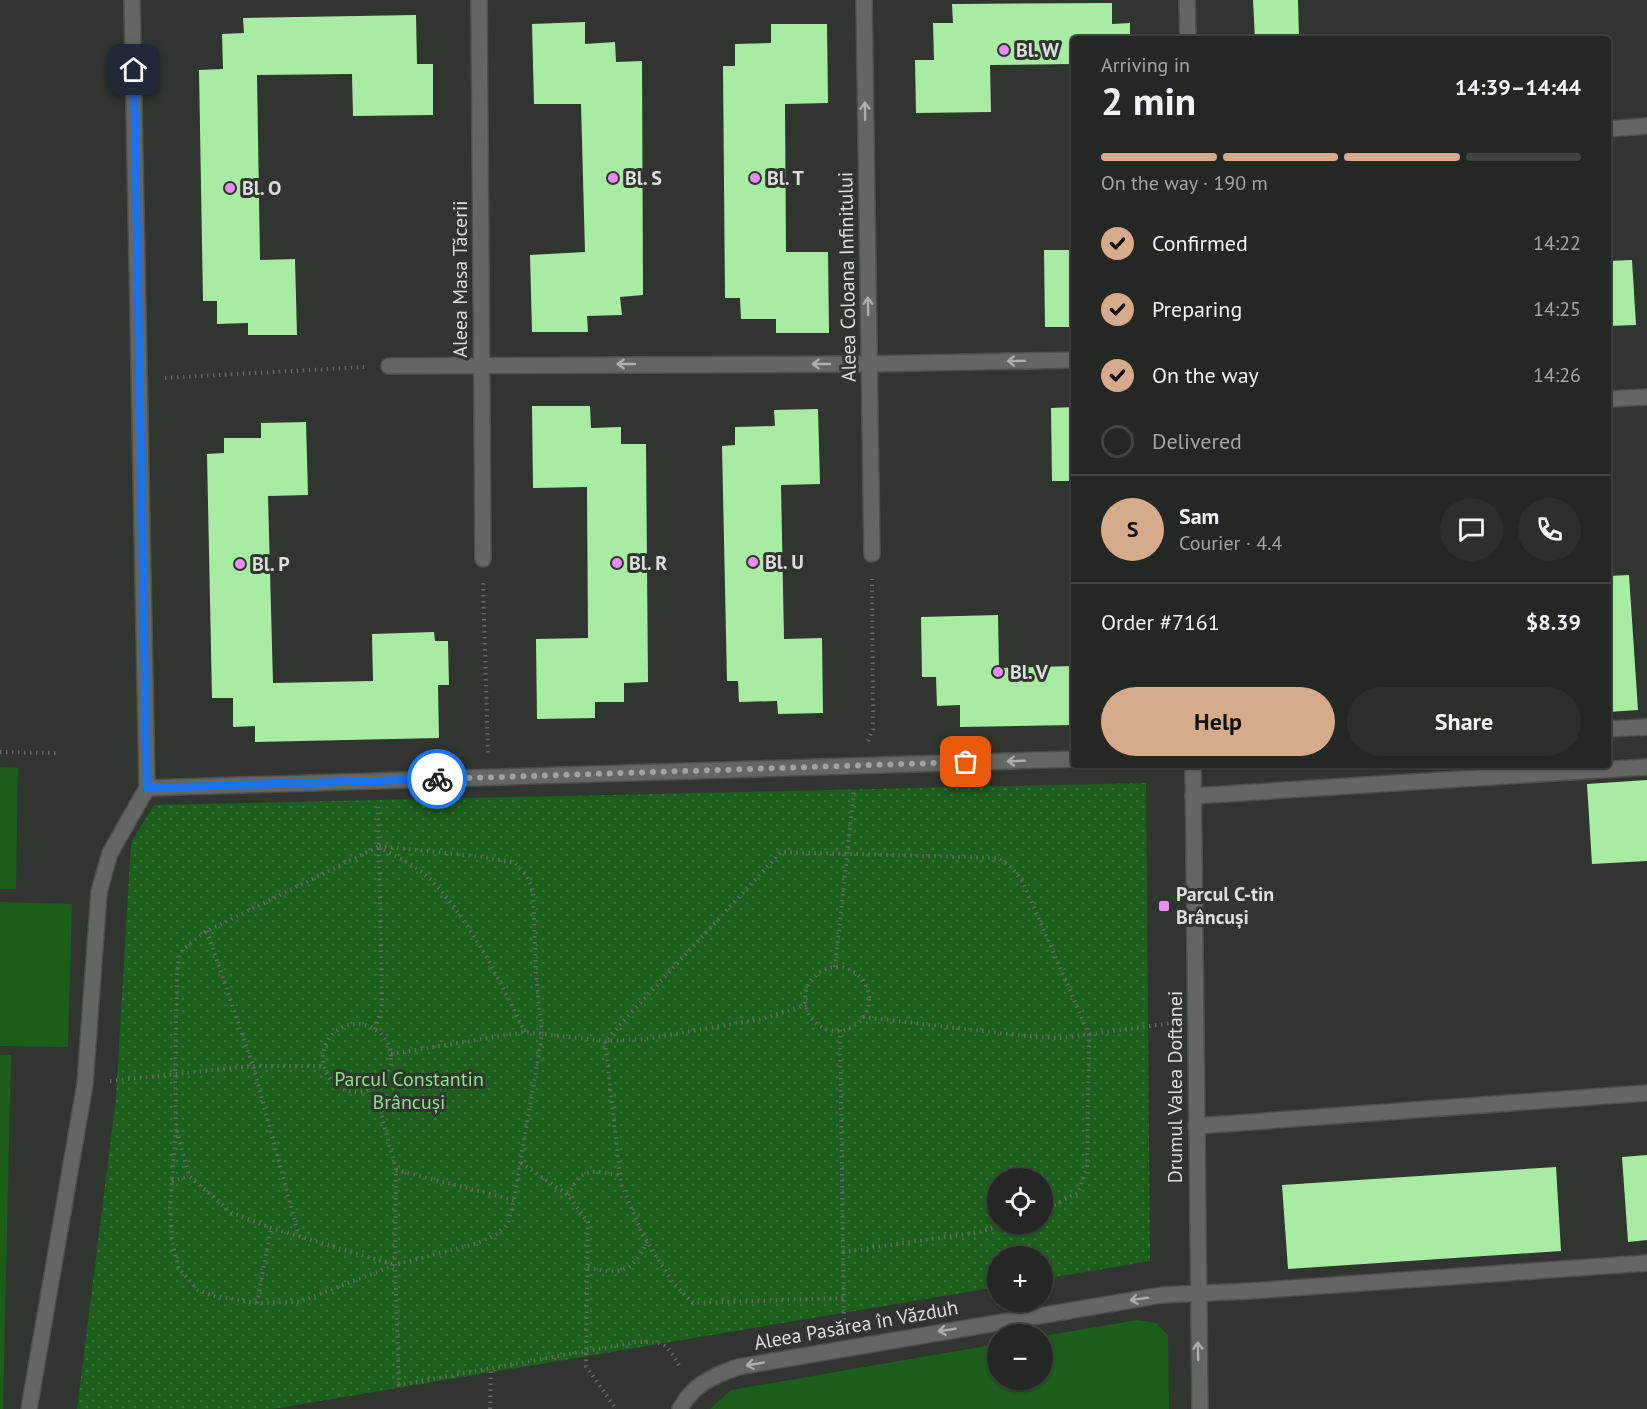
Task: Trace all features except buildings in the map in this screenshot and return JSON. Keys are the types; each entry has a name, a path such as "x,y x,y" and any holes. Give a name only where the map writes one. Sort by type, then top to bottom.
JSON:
{"street":[{"path":"29,1409 85,1084 99,892 110,853 147,788 132,0"},
{"name":"Aleea Masa Tăcerii","path":"479,0 483,559"},
{"name":"Aleea Coloana Infinitului","path":"864,0 872,554"},
{"path":"1187,0 1188,36"},
{"path":"1611,129 1647,126"},
{"path":"389,366 869,364 1071,360"},
{"path":"1611,399 1647,397"},
{"path":"1611,729 1647,727"},
{"path":"147,788 1071,759"},
{"path":"1193,796 1647,767"},
{"name":"Drumul Valea Doftanei","path":"1193,768 1200,1409"},
{"path":"1196,1126 1647,1093"},
{"name":"Aleea Pasărea în Văzduh","path":"680,1409 693,1390 711,1376 738,1367 844,1347 1162,1295 1250,1291 1647,1263"}],"path":[{"path":"139,379 389,366"},
{"path":"835,967 857,766 873,729 872,554"},
{"path":"483,559 488,777"},
{"path":"0,752 57,753"},
{"path":"375,1029 382,1007 377,781"},
{"path":"378,846 429,878 459,915 500,981 525,1032"},
{"path":"378,846 484,857 515,863 527,876 532,892 542,1035 514,1200 508,1223 497,1234 478,1243 396,1265 299,1302 257,1302 213,1296 198,1290 179,1269 172,1242 171,1208 176,1126 177,971 180,953 207,931 378,846"},
{"path":"843,1298 693,1304 673,1283 648,1242 619,1175 605,1041 781,852 998,858 1011,867 1023,882 1089,1035 1088,1168 1078,1193 1053,1206"},
{"path":"207,931 253,1066 299,1236"},
{"path":"835,967 845,968 862,979 869,998 863,1017 857,1024 840,1030 822,1027 809,1014 806,1005 805,996 812,979 818,973 835,967"},
{"path":"391,1054 525,1032 605,1041 646,1039 762,1019 806,1005"},
{"path":"863,1017 1061,1038 1195,1019"},
{"path":"353,1024 375,1029 386,1040 391,1054 387,1073 374,1087 364,1091 354,1092 344,1089 328,1075 324,1066 324,1054 333,1034 353,1024"},
{"path":"840,1030 844,1347"},
{"path":"85,1084 253,1066 324,1066"},
{"path":"374,1087 396,1170 399,1385 636,1342 655,1341 669,1347 693,1390"},
{"path":"176,1126 189,1176 231,1213 271,1228 396,1265"},
{"path":"520,1163 568,1195 588,1222 586,1366 616,1409"},
{"path":"396,1170 514,1200"},
{"path":"568,1195 583,1173 592,1171 619,1175"},
{"path":"172,1181 189,1176"},
{"path":"257,1302 271,1228"},
{"path":"843,1252 987,1230"},
{"path":"588,1267 603,1272 619,1272 632,1265 642,1254 648,1242"},
{"path":"490,1409 491,1368"}],"green space":[{"path":"0,767 18,768 16,889 0,889"},
{"name":"Parcul Constantin Brâncuși","path":"1146,783 1150,1261 1053,1277 1053,1246 987,1246 987,1289 273,1409 77,1409 116,1098 131,843 154,805"},
{"path":"0,902 72,904 68,1047 0,1046"},
{"path":"0,1055 11,1055 3,1409 0,1409"},
{"path":"1138,1320 1156,1323 1168,1335 1169,1409 710,1409 731,1390 987,1346 987,1390 1053,1390 1053,1334"}],"way so far":[{"path":"437,779 966,762"}],"place":[{"name":"Bl. W","path":"1004,50"},
{"name":"Bl. S","path":"613,178"},
{"name":"Bl. T","path":"755,178"},
{"name":"Bl. O","path":"230,188"},
{"name":"Bl. U","path":"753,562"},
{"name":"Bl. R","path":"617,563"},
{"name":"Bl. P","path":"240,564"},
{"name":"Bl. V","path":"998,672"},
{"name":"Parcul C-tin Brâncuși","path":"1164,906"}],"route":[{"path":"134,70 147,788 437,779"}]}
